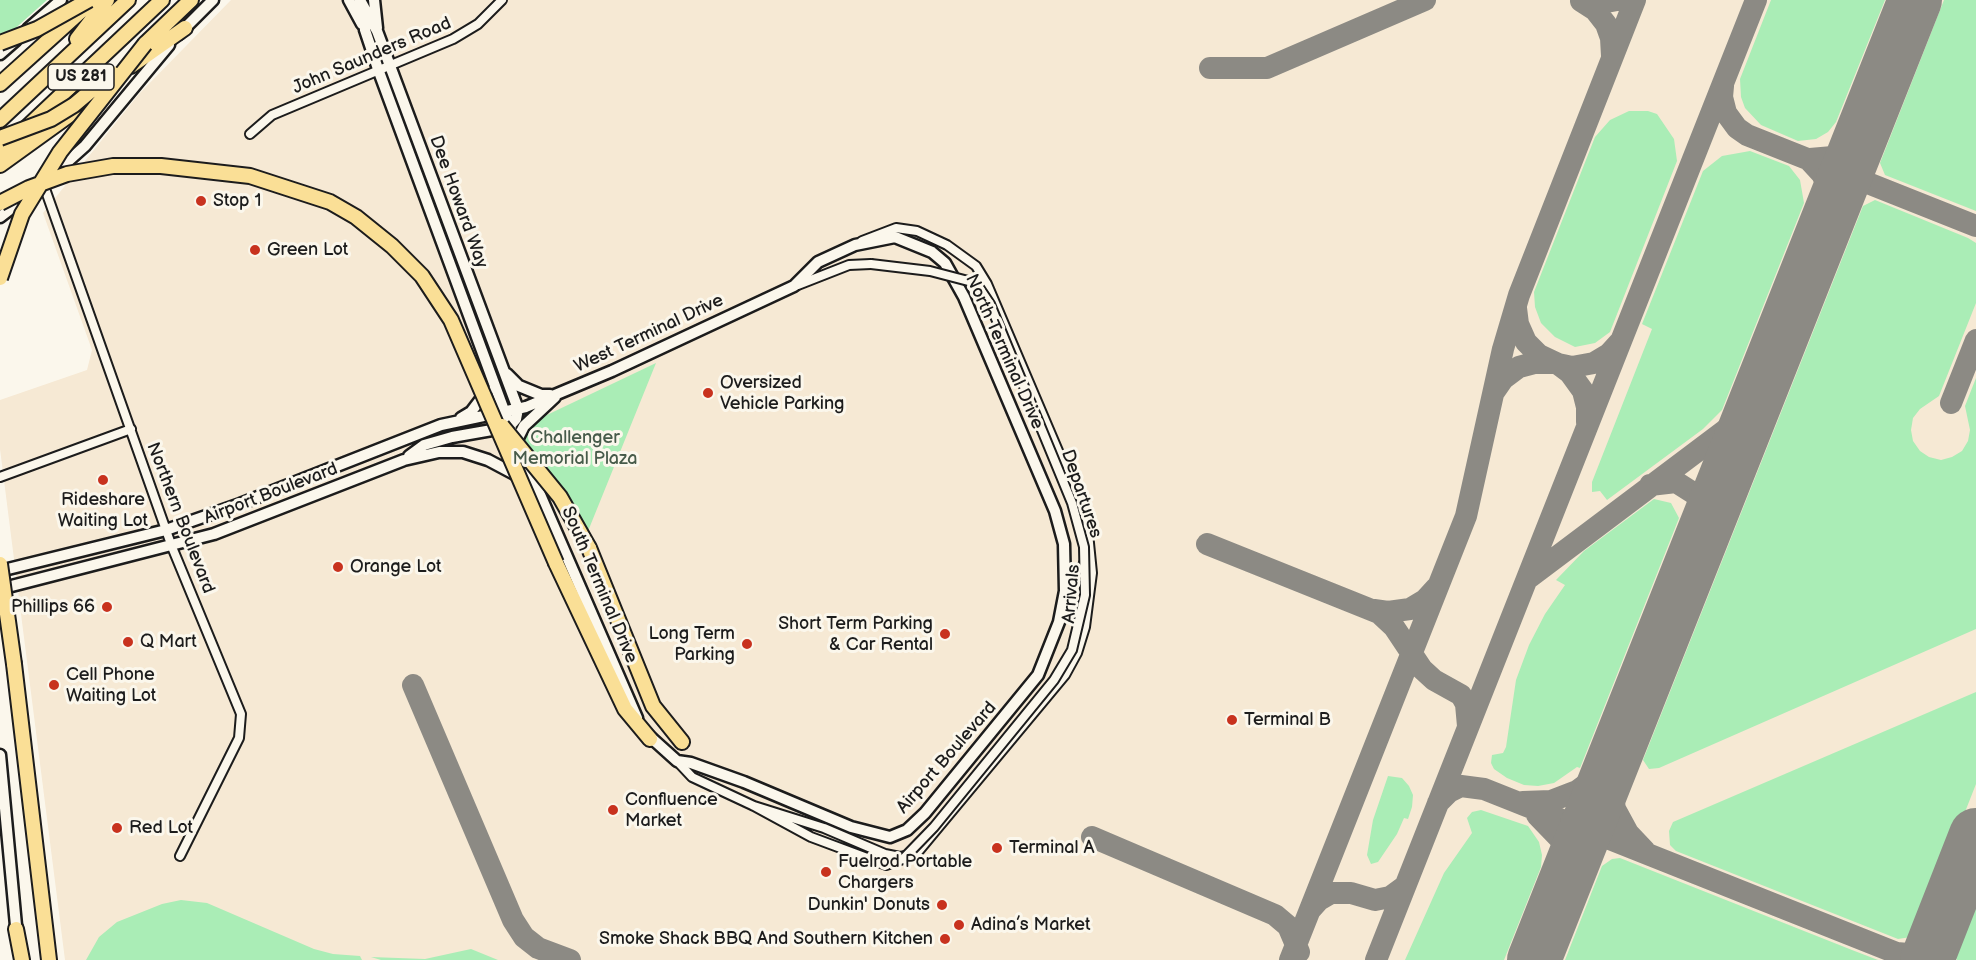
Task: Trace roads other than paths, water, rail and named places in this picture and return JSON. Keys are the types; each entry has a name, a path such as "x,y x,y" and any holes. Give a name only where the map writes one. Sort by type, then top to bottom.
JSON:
{"highway":[{"path":"0,43 37,28 92,0"},
{"path":"0,84 92,0"},
{"path":"51,73 107,0"},
{"name":"US 281","path":"0,120 128,0"},
{"name":"US 281","path":"0,153 162,0"},
{"path":"0,138 40,125 63,113 90,93 191,0"},
{"path":"0,165 55,128 147,53 185,28"},
{"path":"0,278 22,214 60,152 145,44"},
{"path":"0,203 29,188 67,174 113,166 161,166 250,176 330,202 376,232 422,276 451,320 556,563 625,709 650,739"},
{"path":"489,408 560,497 589,548 654,706 682,742"},
{"path":"0,564 49,960"},
{"path":"16,929 20,960"}],"main road":[{"path":"0,54 61,0"},
{"path":"0,217 85,146 154,60 213,0"},
{"path":"349,0 365,30"},
{"path":"374,0 377,31"},
{"name":"Dee Howard Way","path":"362,4 365,30 378,69 503,412"},
{"name":"Dee Howard Way","path":"362,4 377,31 518,409"},
{"name":"North Terminal Drive","path":"794,286 818,262 855,245 895,237 932,252 945,263 964,297 1055,511 1064,544 1065,591 1059,622"},
{"name":"West Terminal Drive","path":"518,409 557,395 794,286"},
{"path":"462,297 474,313 490,348 495,349"},
{"path":"503,370 519,386 541,395 557,395"},
{"path":"454,422 471,412 481,400 488,389 489,373"},
{"path":"516,442 521,429 557,395"},
{"path":"404,460 424,445 452,437 509,427 516,419 518,409"},
{"name":"Airport Boulevard","path":"0,571 166,530 454,422 518,409"},
{"name":"South Terminal Drive","path":"503,412 543,497 632,707 650,739 677,761"},
{"name":"Airport Boulevard","path":"0,589 172,547 214,534 404,460 439,452 463,453 503,466 543,497"},
{"path":"0,558 26,563"},
{"path":"0,603 26,583"},
{"name":"Airport Boulevard","path":"677,761 691,763 744,782 850,827 884,836 899,834 925,813 1034,682 1050,650 1059,622"},
{"path":"0,755 16,929"}],"street":[{"name":"John Saunders Road","path":"250,134 272,115 453,39 478,24 502,0"},
{"name":"Northern Boulevard","path":"43,183 172,547 237,702 241,727 239,738 180,856"},
{"path":"432,216 444,211"},
{"name":"Arrivals","path":"754,806 824,828 885,854 900,856 917,853 1065,675 1077,653 1090,602 1092,573 1088,533 1076,493 987,284 976,266 947,245 917,231 896,228 876,234 855,245"},
{"name":"Departures","path":"754,806 811,837 886,865 904,858 934,827 1054,680 1072,650 1085,596 1084,547 1072,503 990,304 976,283 958,277 871,264 849,265 794,286"},
{"path":"0,477 131,429"},
{"path":"1065,591 1078,578 1085,561 1088,533"},
{"path":"677,761 692,777 754,806"}],"place":[{"name":"Stop 1","path":"201,201"},
{"name":"Green Lot","path":"255,250"},
{"name":"Oversized Vehicle Parking","path":"708,393"},
{"name":"Rideshare Waiting Lot","path":"103,480"},
{"name":"Orange Lot","path":"338,567"},
{"name":"Phillips 66","path":"107,607"},
{"name":"Short Term Parking & Car Rental","path":"945,634"},
{"name":"Q Mart","path":"128,642"},
{"name":"Long Term Parking","path":"747,644"},
{"name":"Cell Phone Waiting Lot","path":"54,685"},
{"name":"Terminal B","path":"1232,720"},
{"name":"Confluence Market","path":"613,810"},
{"name":"Red Lot","path":"117,828"},
{"name":"Terminal A","path":"997,848"},
{"name":"Fuelrod Portable Chargers","path":"826,872"},
{"name":"Dunkin' Donuts","path":"942,905"},
{"name":"Adina’s Market","path":"959,925"},
{"name":"Smoke Shack BBQ And Southern Kitchen","path":"945,939"}],"park label":[{"name":"Challenger Memorial Plaza","path":"575,448"}]}
